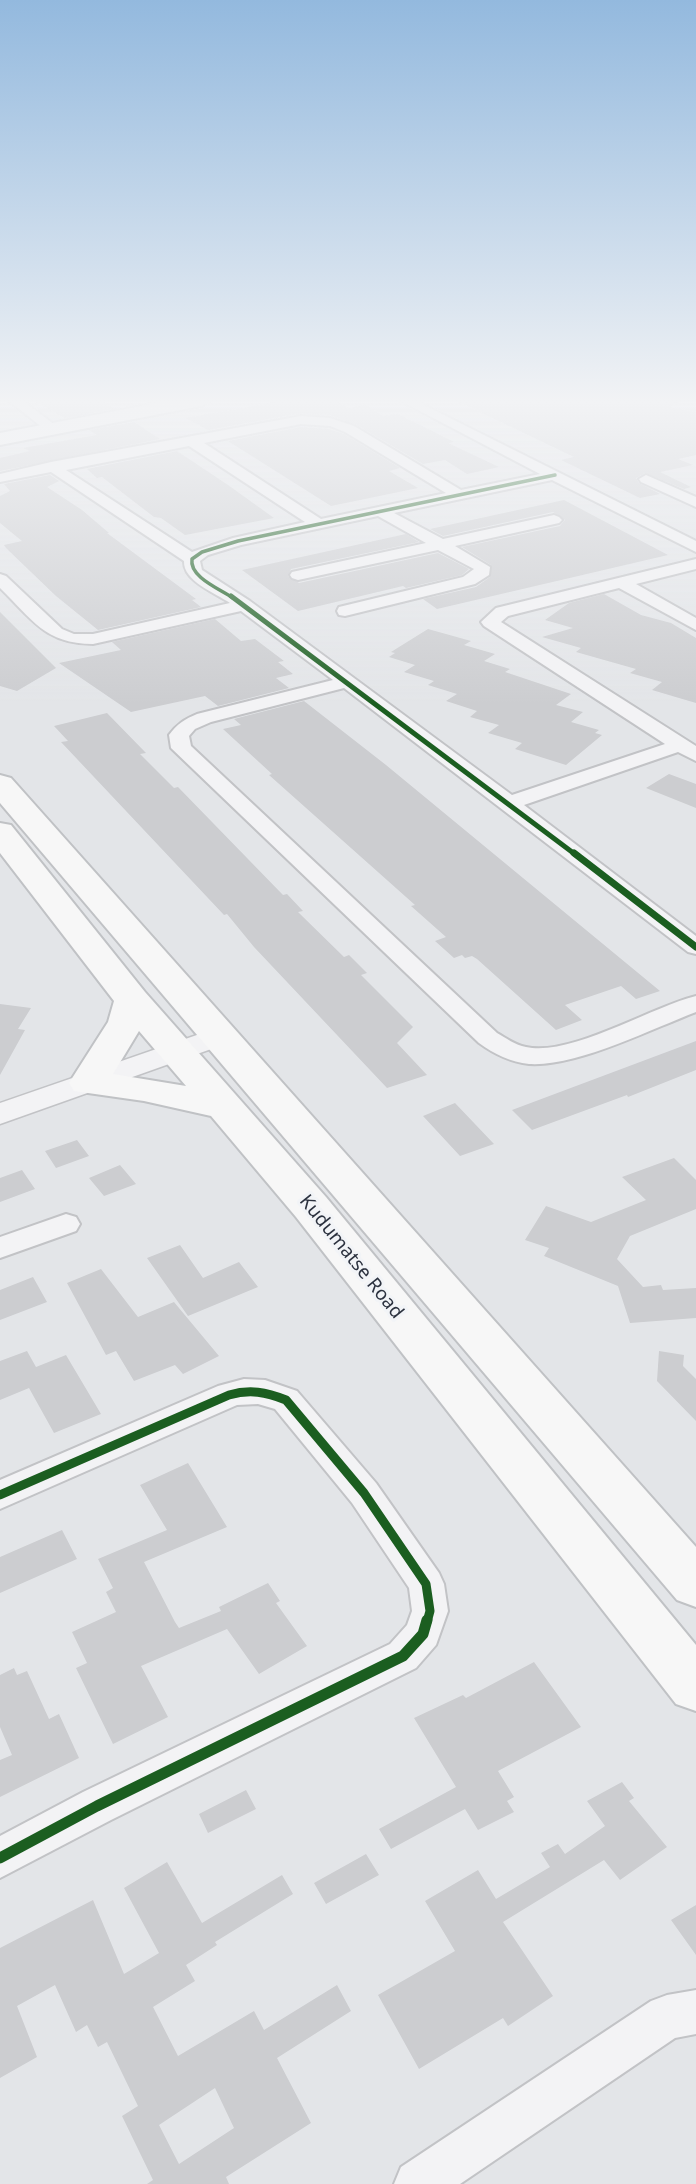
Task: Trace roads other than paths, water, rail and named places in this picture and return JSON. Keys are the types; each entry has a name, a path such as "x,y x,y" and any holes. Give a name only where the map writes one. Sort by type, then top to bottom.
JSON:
{"main road":[{"path":"0,784 696,1584"},
{"name":"Kudumatse Road","path":"0,832 132,1000 311,1207 696,1686"},
{"path":"132,1000 127,1022 88,1083 144,1088 224,1107"}],"street":[{"path":"105,502 192,559"},
{"path":"284,502 318,524"},
{"path":"192,559 215,548 427,502"},
{"path":"608,502 696,547"},
{"path":"345,611 470,581 483,572 482,568 381,512"},
{"path":"298,575 554,520"},
{"path":"192,559 191,565 195,573 244,605 696,947"},
{"path":"688,750 490,622 502,612 696,564"},
{"path":"0,579 55,633 72,639 93,639 244,605"},
{"path":"621,582 696,625"},
{"path":"346,682 204,718 188,725 179,735 181,748 488,1038 507,1051 531,1056 558,1054 696,1003"},
{"path":"509,803 688,750"},
{"path":"0,1114 175,1050 220,1037"},
{"path":"0,1248 66,1224"},
{"path":"0,1495 229,1395 248,1389 268,1393 286,1400 364,1493 426,1584 430,1611 423,1634 403,1656 97,1806 0,1858"},
{"path":"418,2184 667,2017 696,2012"}]}
